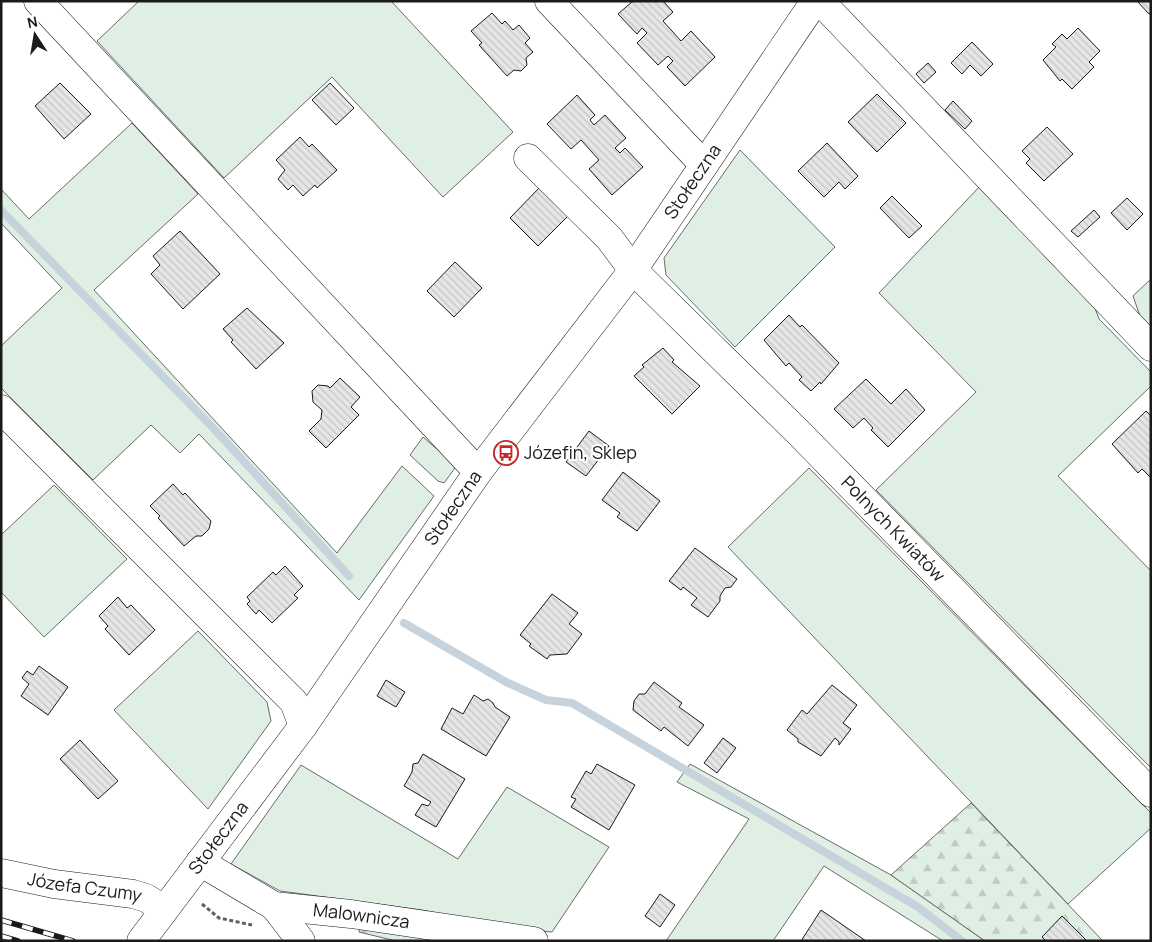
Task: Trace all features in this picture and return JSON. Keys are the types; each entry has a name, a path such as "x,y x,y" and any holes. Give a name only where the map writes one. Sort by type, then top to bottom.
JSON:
{"street":[{"path":"38,1 478,472"},
{"path":"549,1 704,165"},
{"name":"Stołeczna","path":"142,941 164,909 303,726 478,472 633,270 815,1"},
{"path":"820,1 1151,347"},
{"name":"Polnych Kwiatów","path":"528,158 609,238 633,270 799,432 1151,792"},
{"path":"1,409 294,702 303,726"},
{"name":"Malownicza","path":"200,862 274,906 351,914 534,941"},
{"name":"Józefa Czumy","path":"2,867 54,884 133,894 146,898 164,909"},
{"path":"274,906 301,941"}],"green space":[{"path":"139,1 391,1 513,132 443,197 332,77 224,178 97,41"},
{"path":"132,123 198,194 94,290 337,553 402,466 434,496 359,600 199,434 180,453 151,425 93,480 1,388 1,346 62,288 1,223 1,189 29,219"},
{"path":"740,150 835,247 735,347 666,275 664,258"},
{"path":"981,185 1091,297 1099,319 1151,372 1151,386 1058,476 1151,571 1151,768 876,490 976,392 879,293"},
{"path":"1151,279 1151,329 1141,319 1133,296"},
{"path":"423,437 453,463 455,468 444,483 438,481 410,455"},
{"path":"809,468 1151,813 1151,828 1068,904 728,547"},
{"path":"54,485 127,559 44,637 1,592 1,535"},
{"path":"198,631 267,702 271,721 208,809 114,710"},
{"path":"690,764 891,875 985,941 943,941 824,866 773,941 666,941 749,819 677,782"},
{"path":"301,765 458,859 507,787 609,847 552,932 512,928 422,910 280,891 231,864"},
{"path":"971,803 1103,941 985,941 891,875"},
{"path":"361,921 481,941 396,941 359,932"}],"building":[{"path":"633,1 663,1 673,12 663,21 681,41 691,31 715,57 685,86 667,67 673,61 668,56 658,65 637,43 647,33 642,28 637,34 618,14"},
{"path":"1137,1 1151,1 1151,13 1149,14"},
{"path":"492,13 502,24 505,21 513,30 519,25 530,38 525,43 533,52 526,58 527,65 521,71 514,70 507,76 479,45 482,43 471,31"},
{"path":"1078,28 1100,51 1089,62 1094,67 1072,89 1062,79 1060,81 1043,60 1056,47 1052,44 1062,34 1067,39"},
{"path":"972,42 993,64 981,76 970,65 962,74 951,63"},
{"path":"928,63 936,72 924,83 916,74"},
{"path":"60,83 91,114 64,139 35,106"},
{"path":"330,83 354,108 336,125 312,100"},
{"path":"877,94 906,123 877,152 848,122"},
{"path":"577,95 595,115 590,120 594,125 605,115 626,138 615,148 620,153 625,148 643,167 612,195 589,169 599,160 581,140 571,149 547,124"},
{"path":"953,101 972,121 965,129 945,110"},
{"path":"1047,127 1073,154 1044,181 1026,163 1030,159 1022,151"},
{"path":"300,137 309,147 312,144 337,170 317,188 315,185 303,196 293,185 288,190 278,179 285,170 276,160"},
{"path":"827,143 858,176 845,189 839,182 824,197 798,171"},
{"path":"540,187 569,215 538,246 510,218"},
{"path":"892,196 922,226 909,238 880,208"},
{"path":"1127,198 1143,214 1127,230 1111,213"},
{"path":"1094,210 1100,217 1078,237 1071,231"},
{"path":"180,231 220,274 183,309 151,274 160,265 153,256"},
{"path":"455,262 482,288 454,317 427,291"},
{"path":"247,308 284,343 256,369 231,342 233,340 223,329"},
{"path":"789,315 800,327 802,325 839,363 821,384 820,382 811,391 799,380 802,377 789,363 786,366 764,340"},
{"path":"663,348 674,360 672,362 700,386 672,414 634,376 644,367 642,365"},
{"path":"340,378 360,397 351,407 359,415 326,448 309,431 321,419 322,410 313,402 312,391 318,385 330,388"},
{"path":"866,379 891,404 906,389 925,410 888,447 871,430 873,428 864,418 853,428 834,409"},
{"path":"1146,411 1151,416 1151,478 1142,469 1138,473 1112,444"},
{"path":"589,431 609,446 586,476 566,462"},
{"path":"623,472 660,501 637,531 617,517 620,513 602,500"},
{"path":"173,484 183,495 185,493 211,521 209,529 202,536 196,536 184,546 158,518 160,516 150,506"},
{"path":"695,548 737,579 731,587 725,588 720,596 720,601 708,617 691,605 697,598 683,587 681,590 669,581"},
{"path":"285,566 303,586 294,595 298,598 272,623 259,610 256,614 247,604 250,601 247,597 273,572 276,575"},
{"path":"552,594 578,613 569,624 582,634 567,654 550,655 547,659 529,646 531,644 520,635"},
{"path":"118,597 127,608 131,605 155,630 129,655 105,629 108,626 99,616"},
{"path":"39,666 68,687 48,715 21,696 29,684 22,678 27,671 33,675"},
{"path":"386,680 405,692 396,707 377,696"},
{"path":"654,682 682,703 679,707 704,725 688,746 664,727 661,731 633,710 634,701 639,694 645,694"},
{"path":"832,685 857,705 843,723 851,729 839,745 835,738 821,756 798,742 798,739 787,730 802,710 807,714"},
{"path":"474,695 483,701 488,699 495,707 510,717 486,756 441,729 452,708 463,714"},
{"path":"723,738 736,748 717,773 704,763"},
{"path":"80,740 118,781 98,799 60,759"},
{"path":"423,754 465,779 436,827 415,815 422,804 428,806 431,802 404,786 412,772 413,764 418,763"},
{"path":"597,764 635,785 609,830 571,807 576,799 571,797 586,771 591,774"},
{"path":"660,894 675,905 660,927 645,916"},
{"path":"821,910 866,941 801,941"},
{"path":"1062,916 1087,941 1046,941 1042,937"}],"waterway":[{"path":"1,210 215,430 349,576"},
{"path":"404,623 506,682 546,700 572,703 918,907 962,941"}],"railway":[{"path":"1,920 73,941"},
{"path":"1,936 18,941"}],"place":[{"name":"Józefin, Sklep","path":"506,453"}]}
